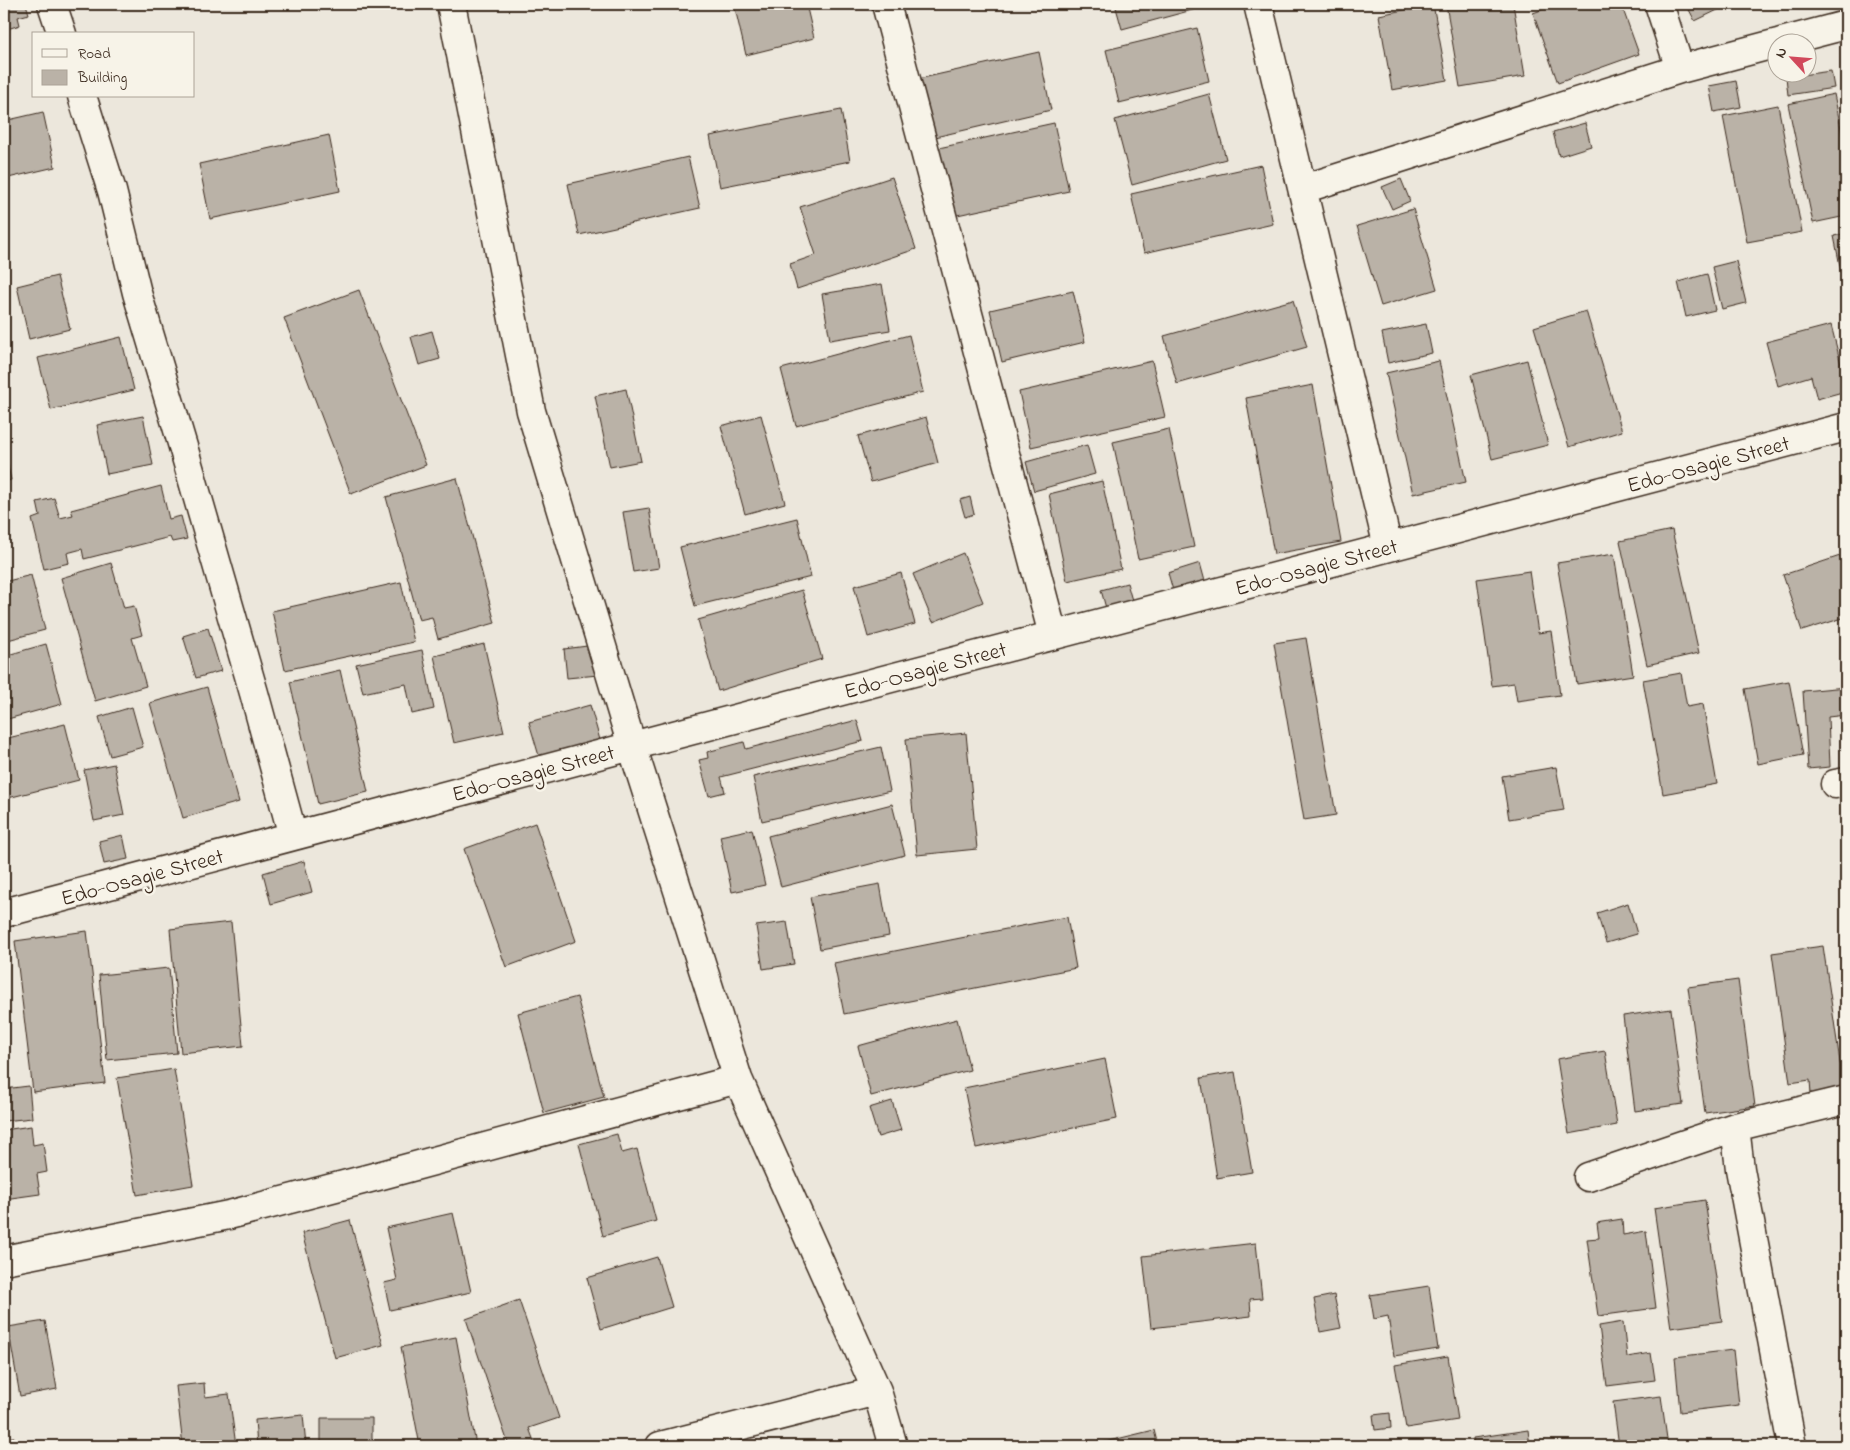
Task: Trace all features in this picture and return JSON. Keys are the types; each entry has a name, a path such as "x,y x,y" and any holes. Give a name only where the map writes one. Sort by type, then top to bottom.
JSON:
{"street":[{"path":"52,4 61,32"},
{"path":"451,4 531,411 632,746 738,1079 877,1390 893,1446"},
{"path":"886,4 1053,635"},
{"path":"1258,4 1388,547"},
{"path":"1659,4 1680,69"},
{"path":"1818,33 1846,26"},
{"path":"1303,189 1680,69 1768,46"},
{"path":"83,98 112,191 137,293 184,450 293,836"},
{"name":"Edo-Osagie Street","path":"4,913 1846,427"},
{"path":"4,1260 229,1215 738,1079"},
{"path":"1588,1177 1735,1127 1846,1100"},
{"path":"1735,1127 1740,1169 1792,1446"},
{"path":"660,1446 877,1390"}],"building":[{"path":"4,4 26,4 29,14 18,17 20,25 4,30"},
{"path":"734,4 806,4 814,38 746,55"},
{"path":"1115,4 1194,4 1196,9 1122,29"},
{"path":"1433,4 1447,80 1392,90 1379,15"},
{"path":"1446,4 1513,4 1525,76 1460,87"},
{"path":"1558,4 1621,4 1639,54 1558,83 1533,13"},
{"path":"1686,4 1730,4 1695,21"},
{"path":"1197,28 1209,81 1119,103 1106,50"},
{"path":"1039,52 1051,110 931,138 918,79"},
{"path":"1831,71 1834,88 1788,95 1787,82 1818,82 1818,73"},
{"path":"1736,81 1741,107 1714,112 1709,86"},
{"path":"1209,94 1226,159 1132,185 1115,120"},
{"path":"1834,94 1846,153 1846,216 1813,223 1788,104"},
{"path":"1778,105 1802,232 1747,242 1723,116"},
{"path":"841,110 850,161 720,187 710,136"},
{"path":"43,112 55,167 4,179 4,121"},
{"path":"1054,123 1069,191 948,217 934,149"},
{"path":"1585,123 1591,146 1559,156 1553,132"},
{"path":"329,135 340,191 210,219 199,164"},
{"path":"688,157 700,208 579,235 568,184"},
{"path":"1261,165 1273,224 1144,253 1131,194"},
{"path":"892,177 916,249 797,289 790,264 816,255 800,207"},
{"path":"1401,179 1410,201 1392,209 1382,187"},
{"path":"1413,209 1437,289 1381,306 1357,226"},
{"path":"1846,233 1846,296 1834,236"},
{"path":"1736,261 1746,303 1722,309 1712,267"},
{"path":"1707,274 1715,310 1686,317 1678,282"},
{"path":"57,276 70,329 29,339 17,286"},
{"path":"882,284 890,330 830,340 822,294"},
{"path":"359,290 426,465 351,494 284,318"},
{"path":"1073,291 1085,342 1002,362 990,310"},
{"path":"1293,300 1307,347 1177,384 1164,336"},
{"path":"1586,311 1622,431 1569,447 1534,327"},
{"path":"1426,324 1432,353 1388,363 1382,333"},
{"path":"1831,325 1846,384 1846,391 1817,399 1811,376 1778,386 1766,342"},
{"path":"432,331 440,359 419,365 411,337"},
{"path":"909,335 923,392 796,426 781,369"},
{"path":"121,337 134,390 51,410 38,358"},
{"path":"1527,360 1548,445 1492,459 1471,375"},
{"path":"1152,361 1165,417 1031,447 1019,392"},
{"path":"1439,361 1466,482 1413,494 1386,373"},
{"path":"1313,385 1341,542 1274,554 1246,398"},
{"path":"626,389 641,461 610,467 595,396"},
{"path":"761,415 785,503 745,514 721,426"},
{"path":"143,416 153,465 107,474 97,425"},
{"path":"926,417 938,463 871,482 858,436"},
{"path":"1169,429 1194,547 1138,559 1113,442"},
{"path":"1087,445 1095,474 1034,491 1026,462"},
{"path":"4,448 11,480 4,482"},
{"path":"457,478 495,623 438,639 432,617 419,620 386,497"},
{"path":"1102,481 1121,569 1067,581 1049,494"},
{"path":"161,486 169,519 181,516 187,539 172,542 170,537 84,559 82,549 67,553 69,563 44,569 32,519 40,516 37,502 54,498 60,518 73,515 71,510"},
{"path":"970,497 974,514 965,517 960,500"},
{"path":"649,508 659,568 633,572 623,512"},
{"path":"797,518 811,577 695,606 680,547"},
{"path":"1672,530 1699,653 1647,665 1620,541"},
{"path":"963,553 983,602 933,622 913,574"},
{"path":"1614,554 1633,675 1577,684 1557,563"},
{"path":"1846,554 1846,617 1802,631 1783,575"},
{"path":"111,563 124,608 134,606 142,635 132,638 146,686 95,701 61,578"},
{"path":"1200,563 1206,585 1174,594 1168,573"},
{"path":"1529,571 1538,633 1551,631 1560,695 1517,701 1514,683 1492,686 1477,579"},
{"path":"901,573 915,624 868,637 854,586"},
{"path":"31,575 45,630 4,641 4,582"},
{"path":"401,582 414,642 285,670 272,611"},
{"path":"1127,583 1133,604 1107,612 1101,590"},
{"path":"802,590 822,659 718,691 698,620"},
{"path":"208,628 221,671 196,678 183,636"},
{"path":"1306,638 1336,815 1304,820 1274,643"},
{"path":"46,644 62,704 4,720 4,656"},
{"path":"484,644 504,732 454,743 434,656"},
{"path":"595,645 598,675 567,678 564,649"},
{"path":"422,650 434,709 412,714 406,684 363,693 356,664"},
{"path":"340,670 368,792 318,804 290,682"},
{"path":"1681,673 1687,707 1703,704 1717,784 1663,794 1643,680"},
{"path":"1789,681 1803,755 1758,764 1745,689"},
{"path":"207,687 239,802 183,818 150,703"},
{"path":"1846,687 1846,715 1828,717 1830,767 1808,769 1803,691"},
{"path":"590,705 600,740 539,756 529,722"},
{"path":"132,707 143,747 110,756 99,717"},
{"path":"857,720 863,741 721,777 725,792 709,796 699,760 708,758 707,752 744,742 746,749"},
{"path":"65,724 79,780 4,799 4,739"},
{"path":"966,733 977,849 917,855 906,739"},
{"path":"881,747 890,791 762,821 753,777"},
{"path":"114,764 124,815 94,821 84,770"},
{"path":"1556,767 1564,810 1509,819 1502,776"},
{"path":"892,804 905,855 781,887 768,836"},
{"path":"535,823 576,941 506,967 464,849"},
{"path":"752,829 765,885 732,892 720,836"},
{"path":"123,835 128,859 104,864 99,841"},
{"path":"304,861 312,892 271,904 263,873"},
{"path":"880,884 889,936 820,949 810,897"},
{"path":"1628,903 1637,934 1606,943 1597,913"},
{"path":"1067,917 1076,968 844,1014 834,963"},
{"path":"231,922 243,1046 181,1053 170,929"},
{"path":"787,922 794,964 763,969 756,926"},
{"path":"87,931 105,1083 33,1092 15,941"},
{"path":"1823,946 1844,1089 1811,1094 1810,1080 1790,1083 1772,953"},
{"path":"169,968 177,1053 107,1060 99,975"},
{"path":"1738,980 1755,1106 1705,1113 1688,987"},
{"path":"577,997 604,1097 544,1113 518,1013"},
{"path":"1671,1009 1683,1104 1635,1111 1623,1016"},
{"path":"957,1019 970,1070 871,1096 858,1046"},
{"path":"1605,1051 1617,1125 1569,1134 1557,1059"},
{"path":"1105,1059 1117,1119 976,1148 964,1088"},
{"path":"174,1069 193,1185 137,1195 117,1078"},
{"path":"1235,1072 1252,1172 1217,1178 1201,1078"},
{"path":"29,1086 32,1118 4,1121 4,1089"},
{"path":"892,1101 901,1130 878,1137 869,1108"},
{"path":"31,1126 33,1145 43,1143 47,1172 37,1174 40,1194 4,1199 4,1130"},
{"path":"617,1134 622,1153 637,1149 656,1221 603,1236 579,1144"},
{"path":"1705,1200 1722,1321 1671,1328 1654,1208"},
{"path":"453,1213 471,1292 390,1310 384,1283 397,1280 386,1228"},
{"path":"1622,1219 1623,1235 1646,1231 1656,1308 1598,1316 1587,1239 1599,1238 1597,1223"},
{"path":"350,1220 383,1345 335,1358 302,1233"},
{"path":"1256,1243 1262,1298 1250,1299 1251,1316 1151,1328 1143,1256"},
{"path":"657,1257 672,1307 601,1329 587,1278"},
{"path":"1429,1286 1438,1349 1394,1356 1388,1316 1374,1319 1370,1295"},
{"path":"1334,1295 1341,1328 1320,1332 1314,1299"},
{"path":"519,1300 559,1418 529,1428 535,1444 530,1446 509,1446 466,1319"},
{"path":"45,1321 57,1389 20,1396 8,1327"},
{"path":"1623,1322 1627,1357 1651,1353 1655,1380 1607,1386 1599,1326"},
{"path":"456,1337 476,1445 420,1446 401,1347"},
{"path":"1733,1350 1739,1405 1680,1412 1675,1357"},
{"path":"1448,1356 1458,1420 1406,1428 1395,1365"},
{"path":"204,1383 205,1397 229,1394 236,1446 183,1446 176,1386"},
{"path":"1661,1396 1668,1446 1619,1446 1613,1402"},
{"path":"1390,1413 1391,1428 1375,1430 1373,1415"},
{"path":"303,1415 306,1446 257,1446 255,1420"},
{"path":"321,1418 372,1418 372,1446 321,1446"},
{"path":"1154,1430 1158,1446 1088,1446"},
{"path":"1528,1430 1530,1446 1474,1446 1473,1438"},
{"path":"14,1437 15,1446 4,1446 4,1438"}]}
